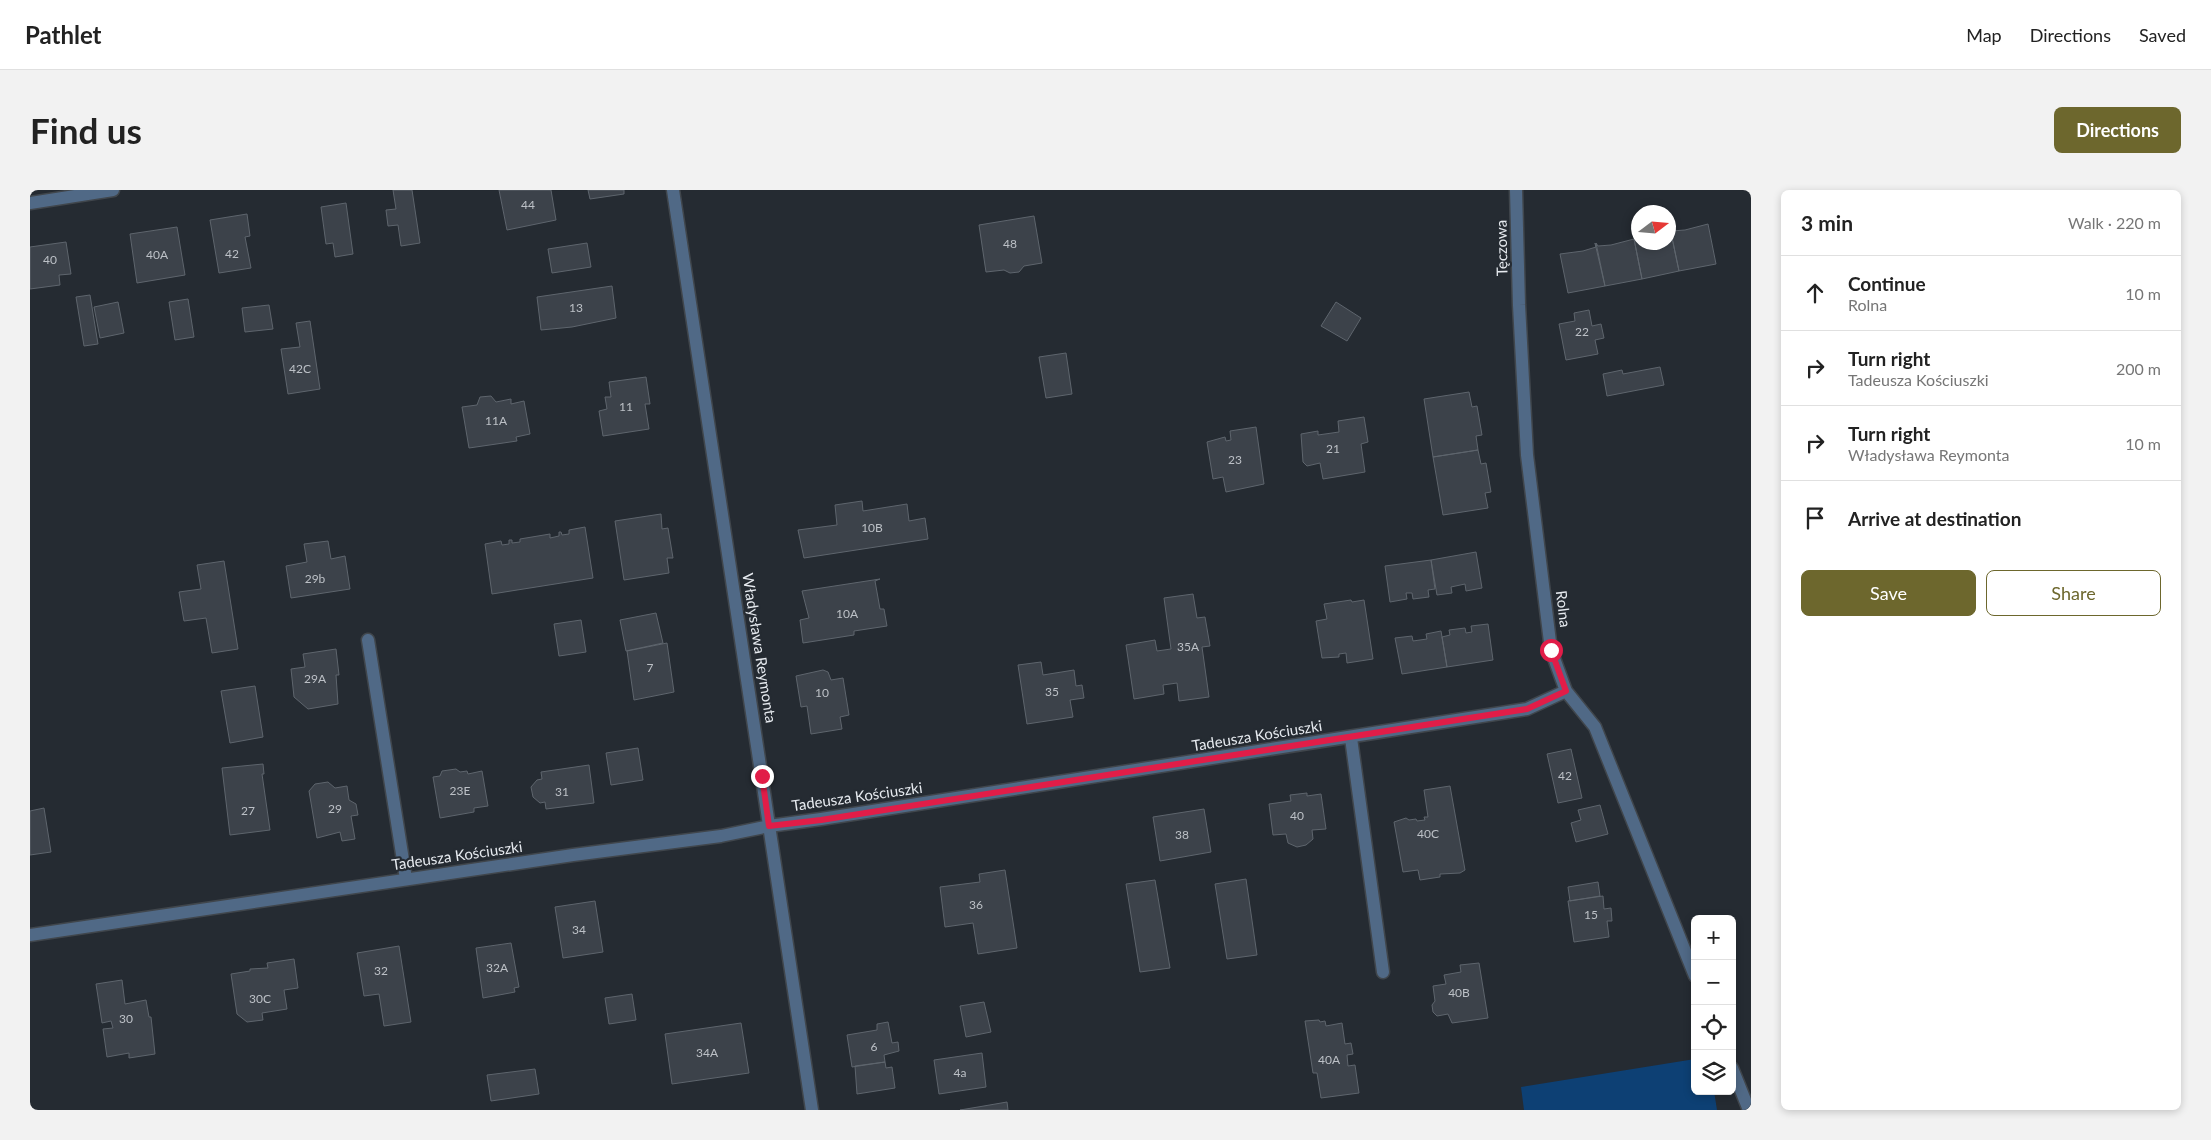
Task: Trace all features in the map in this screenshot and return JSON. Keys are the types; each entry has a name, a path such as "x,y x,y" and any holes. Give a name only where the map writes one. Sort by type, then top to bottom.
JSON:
{"street":[{"path":"30,203 113,190"},
{"name":"Władysława Reymonta","path":"674,190 812,1110"},
{"name":"Tęczowa","path":"1516,190 1519,305"},
{"name":"Rolna","path":"1519,305 1527,455 1551,650 1566,691 1595,727 1691,966"},
{"path":"368,640 406,879"},
{"name":"Tadeusza Kościuszki","path":"30,935 406,879 721,836 769,826 1351,738 1527,709 1566,691"},
{"path":"1351,738 1383,972"},
{"path":"1736,1078 1749,1110"}],"shaded area":[{"path":"1691,1060 1691,1095 1715,1095 1717,1110 1524,1110 1521,1087"}],"building":[{"path":"393,190 412,190 420,243 401,246 398,225 388,226 386,210 396,209"},
{"path":"499,190 551,190 556,220 507,230"},
{"path":"588,190 624,190 624,194 590,199"},
{"path":"346,203 353,254 335,257 333,243 326,244 321,207"},
{"path":"247,214 250,236 245,237 251,268 219,273 210,220"},
{"path":"1034,216 1042,263 1024,266 1019,272 1010,273 1004,270 986,272 979,225"},
{"path":"1708,224 1716,264 1679,271 1675,250 1676,231"},
{"path":"177,227 185,275 137,283 130,234"},
{"path":"1631,240 1631,250 1636,250 1642,279 1605,286 1596,243 1598,246"},
{"path":"66,242 71,274 59,275 60,285 30,289 30,247"},
{"path":"587,243 591,267 552,273 548,249"},
{"path":"1596,247 1605,286 1568,293 1560,254"},
{"path":"1636,250 1675,250 1679,271 1642,279"},
{"path":"612,286 616,318 572,327 541,330 537,297"},
{"path":"90,295 98,344 84,346 76,297"},
{"path":"188,299 194,337 175,340 169,302"},
{"path":"118,302 124,333 100,338 94,307"},
{"path":"1336,302 1361,318 1347,341 1321,326"},
{"path":"269,305 273,329 245,332 242,308"},
{"path":"1589,310 1592,326 1601,324 1604,338 1595,340 1598,354 1566,360 1559,324 1575,321 1574,313"},
{"path":"310,321 320,389 288,394 281,349 300,347 296,323"},
{"path":"1066,353 1072,394 1046,398 1039,357"},
{"path":"1660,367 1664,385 1607,396 1603,374 1622,370 1623,374"},
{"path":"646,377 650,404 645,404 649,429 603,436 599,411 607,409 605,397 611,397 609,382"},
{"path":"1469,392 1472,407 1477,406 1482,435 1476,436 1478,450 1433,457 1424,399"},
{"path":"491,396 496,402 511,399 511,404 524,401 530,434 516,437 517,441 469,448 462,407 477,405 480,397"},
{"path":"1364,417 1368,442 1361,444 1365,472 1323,479 1320,463 1307,466 1303,462 1301,434 1318,431 1318,435 1339,432 1338,421"},
{"path":"1256,427 1264,484 1226,492 1223,477 1213,479 1207,442 1225,437 1226,441 1231,440 1230,431"},
{"path":"1478,450 1481,464 1486,463 1491,492 1485,493 1488,508 1443,515 1433,457"},
{"path":"862,501 863,511 907,504 909,521 925,518 928,539 804,558 798,530 837,525 835,505"},
{"path":"661,514 662,529 668,528 673,558 667,558 669,573 624,580 615,521"},
{"path":"585,527 593,578 492,594 485,544 501,541 502,545 509,544 509,540 512,540 512,543 520,542 520,539 550,534 550,538 559,536 559,532 562,535 569,534 569,530"},
{"path":"328,541 331,559 345,556 350,589 291,598 286,566 307,562 304,544"},
{"path":"1476,552 1482,588 1466,591 1465,584 1451,587 1452,593 1437,595 1431,560"},
{"path":"1431,560 1435,589 1428,590 1429,597 1413,599 1412,593 1406,593 1407,599 1390,602 1385,566"},
{"path":"224,561 238,649 212,653 206,618 184,621 179,592 201,589 197,565"},
{"path":"880,579 875,581 880,609 884,609 887,626 854,631 854,635 803,643 800,620 809,618 802,591"},
{"path":"1193,594 1197,618 1205,617 1210,646 1202,647 1209,697 1179,701 1177,683 1163,685 1164,694 1134,699 1126,645 1155,640 1157,651 1171,649 1164,598"},
{"path":"1351,600 1352,602 1364,600 1373,659 1347,663 1346,653 1339,654 1339,657 1322,658 1316,621 1327,619 1324,604"},
{"path":"656,613 663,643 626,651 620,620"},
{"path":"581,620 586,652 559,656 554,624"},
{"path":"1488,624 1493,660 1447,667 1442,637 1450,635 1449,630 1465,628 1466,633 1472,632 1471,626"},
{"path":"1441,631 1447,667 1402,674 1395,638 1412,636 1413,641 1427,639 1426,634"},
{"path":"667,643 674,692 634,700 627,651"},
{"path":"336,649 339,675 336,675 338,704 308,709 294,697 291,669 305,667 303,654"},
{"path":"1041,662 1043,675 1074,670 1076,686 1082,685 1084,698 1070,700 1073,717 1027,724 1018,665"},
{"path":"823,670 828,672 831,680 843,678 849,715 840,717 842,729 811,734 807,706 801,707 796,676"},
{"path":"255,686 263,737 230,743 221,691"},
{"path":"638,748 643,780 611,785 606,753"},
{"path":"1571,749 1582,798 1558,803 1547,754"},
{"path":"263,764 264,774 262,774 270,830 230,835 222,768"},
{"path":"589,765 594,803 546,809 545,802 540,803 533,797 531,787 537,780 542,779 541,772"},
{"path":"456,769 460,772 467,771 468,774 482,771 488,806 474,808 474,812 440,818 433,777 440,776 442,771"},
{"path":"328,782 335,788 347,786 349,800 356,804 358,815 351,816 355,839 342,841 340,832 317,838 309,791 315,784"},
{"path":"1450,786 1465,870 1460,873 1440,874 1440,877 1420,880 1418,870 1403,872 1394,822 1406,818 1409,820 1416,819 1417,821 1425,820 1424,817 1428,817 1424,790"},
{"path":"1307,793 1307,796 1321,794 1326,829 1312,830 1313,839 1306,845 1297,847 1288,843 1286,834 1273,835 1269,804 1291,801 1290,795"},
{"path":"1600,805 1608,834 1576,842 1571,823 1581,820 1578,810"},
{"path":"44,808 51,852 30,855 30,811"},
{"path":"1204,809 1211,852 1160,861 1153,817"},
{"path":"1005,870 1017,948 978,954 973,923 945,927 940,887 980,882 979,874"},
{"path":"1246,879 1257,955 1227,959 1215,884"},
{"path":"1155,880 1170,968 1140,972 1126,884"},
{"path":"1598,882 1600,896 1570,901 1568,887"},
{"path":"1603,896 1604,909 1611,908 1612,921 1607,921 1609,937 1574,942 1568,901"},
{"path":"595,901 603,952 563,958 555,907"},
{"path":"511,943 519,987 514,988 515,992 483,998 476,948"},
{"path":"399,946 411,1022 384,1026 379,994 364,996 357,953"},
{"path":"294,959 298,988 284,990 287,1009 262,1013 263,1020 247,1022 237,1014 231,974 250,971 250,969 268,968 267,963"},
{"path":"1479,963 1488,1018 1452,1023 1448,1014 1437,1016 1433,1012 1432,1005 1435,1001 1433,986 1446,984 1444,975 1461,972 1460,965"},
{"path":"122,980 125,1004 146,1000 149,1017 151,1017 155,1054 129,1058 129,1053 107,1057 103,1029 113,1028 111,1021 102,1023 96,984"},
{"path":"632,994 636,1020 609,1024 605,998"},
{"path":"984,1002 991,1032 966,1037 960,1006"},
{"path":"1319,1020 1320,1022 1325,1021 1326,1026 1342,1023 1345,1044 1351,1043 1353,1054 1347,1055 1348,1066 1355,1065 1359,1093 1321,1098 1317,1073 1313,1073 1305,1021"},
{"path":"888,1022 892,1043 898,1042 899,1051 884,1055 885,1062 852,1067 847,1035 877,1030 877,1024"},
{"path":"741,1023 749,1073 672,1084 665,1034"},
{"path":"982,1053 986,1087 939,1094 934,1060"},
{"path":"885,1062 886,1068 892,1067 895,1088 857,1094 855,1066"},
{"path":"535,1069 539,1094 491,1101 487,1075"},
{"path":"1007,1102 1008,1110 960,1110 978,1107"}],"route":[{"path":"762,776 769,826 821,820 1351,738 1527,709 1566,691 1551,650"}]}
